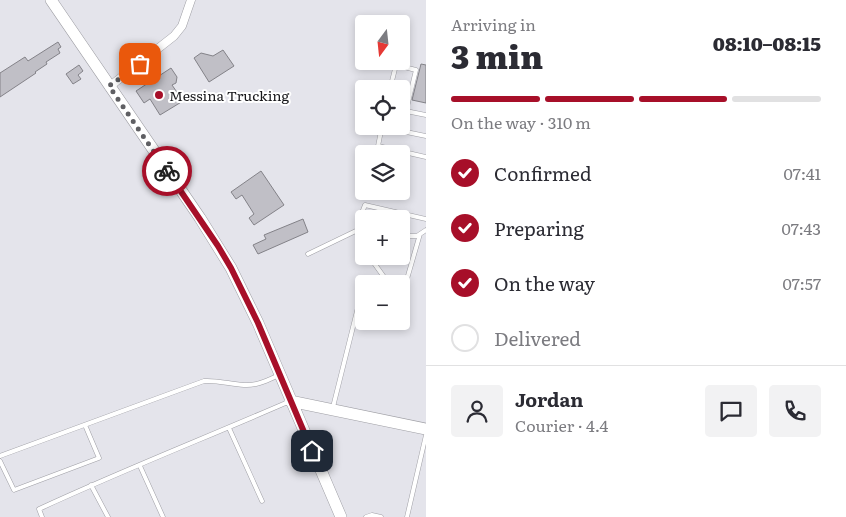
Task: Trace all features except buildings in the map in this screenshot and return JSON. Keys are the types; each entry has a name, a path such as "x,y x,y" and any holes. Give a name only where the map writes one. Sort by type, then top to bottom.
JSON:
{"street":[{"path":"51,0 227,260 258,323 341,517"},
{"path":"109,86 174,36 186,18 190,0"},
{"path":"290,401 426,428"}],"lane":[{"path":"392,80 396,65 416,70 410,90"},
{"path":"410,111 426,115"},
{"path":"410,132 426,136"},
{"path":"380,135 378,146 426,157"},
{"path":"363,210 365,205 387,210"},
{"path":"410,215 426,219"},
{"path":"410,236 417,236 426,230"},
{"path":"308,254 355,232"},
{"path":"408,275 420,234"},
{"path":"333,409 355,319"},
{"path":"0,456 204,381 211,380 246,385 262,383 279,375"},
{"path":"42,517 39,509 290,401"},
{"path":"0,461 14,490 99,458 85,425"},
{"path":"229,428 262,502"},
{"path":"408,517 426,435"},
{"path":"140,466 163,517"},
{"path":"91,485 108,517"},
{"path":"366,517 381,517"}],"way so far":[{"path":"140,64 109,86 167,171"}],"place":[{"name":"Messina Trucking","path":"159,95"}],"route":[{"path":"167,171 218,246 244,292 312,451"}]}
